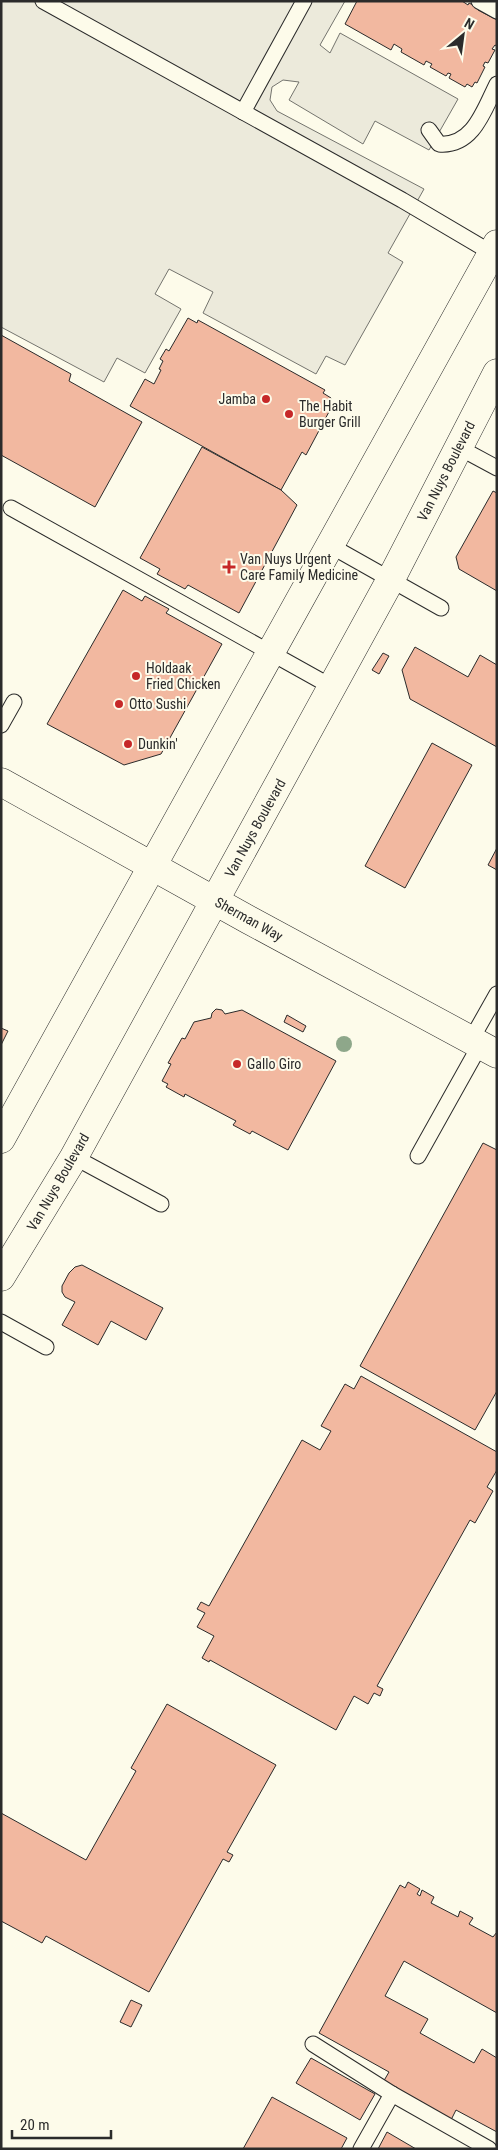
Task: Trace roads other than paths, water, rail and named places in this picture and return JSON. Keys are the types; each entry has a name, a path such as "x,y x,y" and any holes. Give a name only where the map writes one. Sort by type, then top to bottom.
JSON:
{"main road":[{"path":"1,1139 495,251"},
{"name":"Van Nuys Boulevard","path":"2,1274 74,1157 391,579 497,373"},
{"name":"Sherman Way","path":"1,782 483,1046"}],"lane":[{"path":"44,1 495,251"},
{"path":"243,112 304,1"},
{"path":"479,1 497,11"},
{"path":"428,130 439,144 450,145 466,138 479,120 497,84"},
{"path":"458,447 497,468"},
{"path":"11,508 332,687"},
{"path":"331,546 441,608"},
{"path":"1,725 14,702"},
{"path":"418,1156 483,1046 497,994"},
{"path":"74,1157 161,1204"},
{"path":"1,1322 46,1347"},
{"path":"313,2044 392,2094 489,2149"},
{"path":"361,2149 392,2094"}],"place":[{"name":"Jamba","path":"266,399"},
{"name":"The Habit Burger Grill","path":"289,414"},
{"name":"Van Nuys Urgent Care Family Medicine","path":"229,567"},
{"name":"Holdaak Fried Chicken","path":"136,676"},
{"name":"Otto Sushi","path":"119,704"},
{"name":"Dunkin'","path":"128,744"},
{"name":"Gallo Giro","path":"237,1064"}]}
